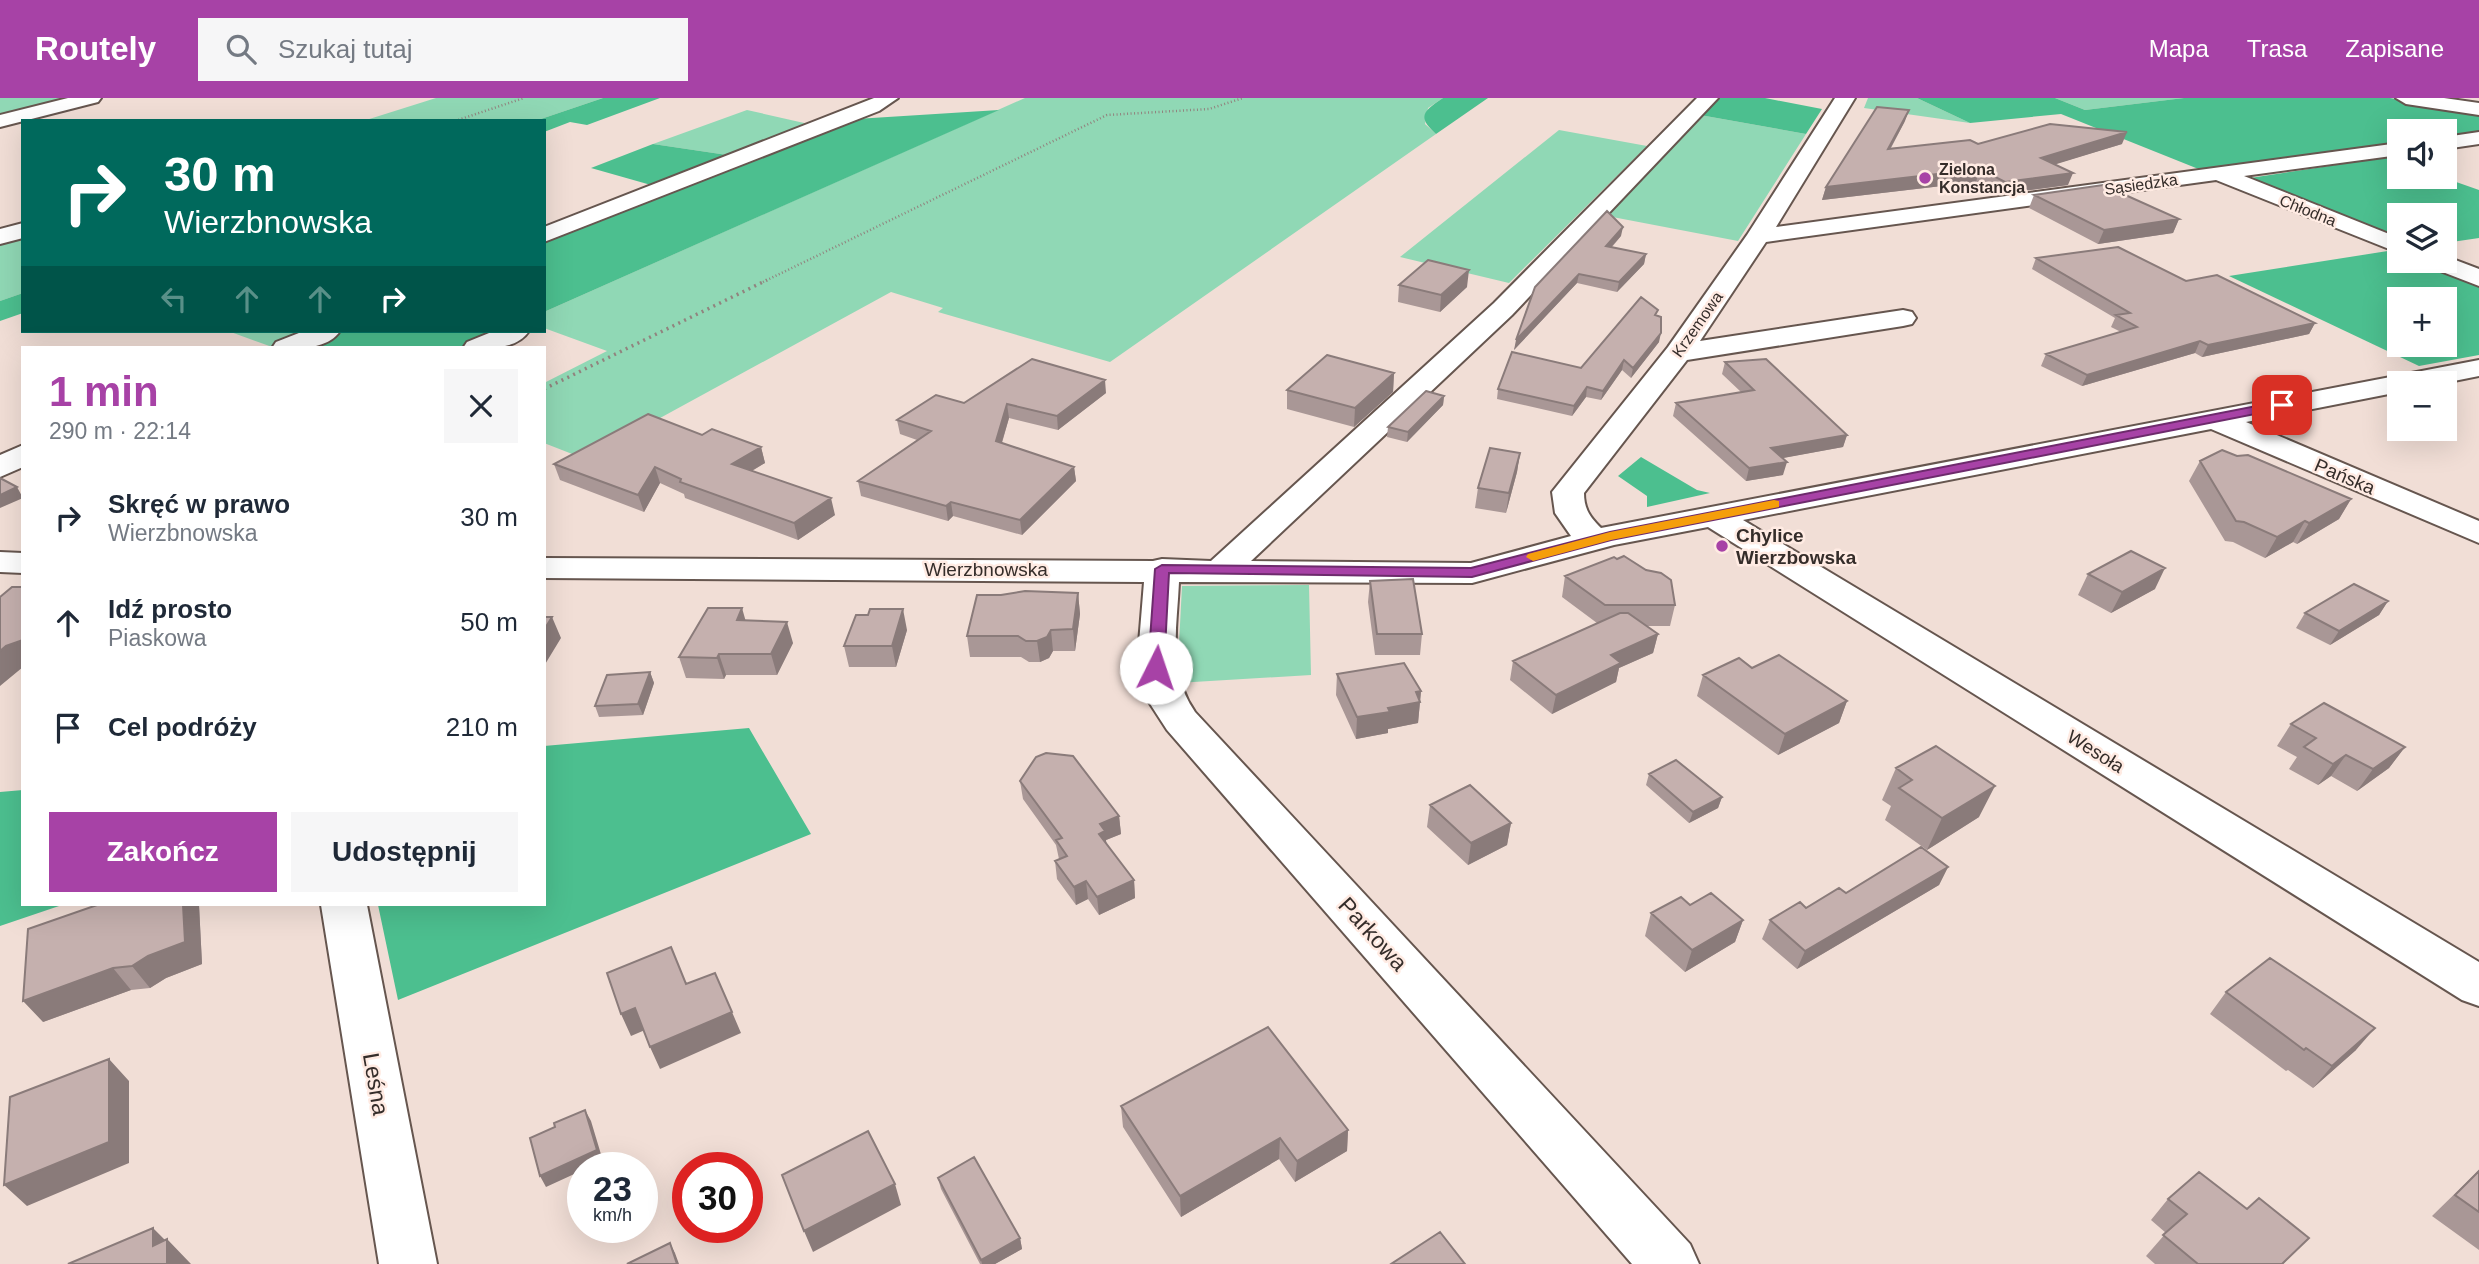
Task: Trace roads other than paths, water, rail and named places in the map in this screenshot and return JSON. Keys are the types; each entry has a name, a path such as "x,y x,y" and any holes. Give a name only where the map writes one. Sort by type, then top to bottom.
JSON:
{"street":[{"path":"0,121 91,98"},
{"path":"546,234 872,107 888,98"},
{"path":"1222,570 1503,309 1708,98"},
{"name":"Krzemowa","path":"1594,541 1572,517 1566,505 1568,492 1678,353 1765,225 1845,98"},
{"path":"2406,98 2479,109"},
{"path":"2457,141 2479,138"},
{"name":"Sąsiedzka","path":"1765,225 1825,227 2387,151"},
{"name":"Chłodna","path":"2217,173 2387,241"},
{"path":"0,237 21,231"},
{"path":"2457,269 2479,278"},
{"path":"1678,353 1903,318"},
{"path":"291,346 322,333"},
{"path":"482,346 511,333"},
{"name":"Wierzbnowska","path":"546,568 1162,569 1472,573 1594,541 1713,516 2479,368"},
{"name":"Pańska","path":"2211,418 2479,533"},
{"path":"0,468 21,455"},
{"name":"Wesoła","path":"1713,516 2479,986"},
{"name":"Parkowa","path":"1162,569 1156,668 1164,696 1181,721 1670,1264"},
{"name":"Leśna","path":"344,906 408,1264"}],"place":[{"name":"Zielona Konstancja","path":"1925,178"},
{"name":"Chylice Wierzbowska","path":"1722,546"}]}
